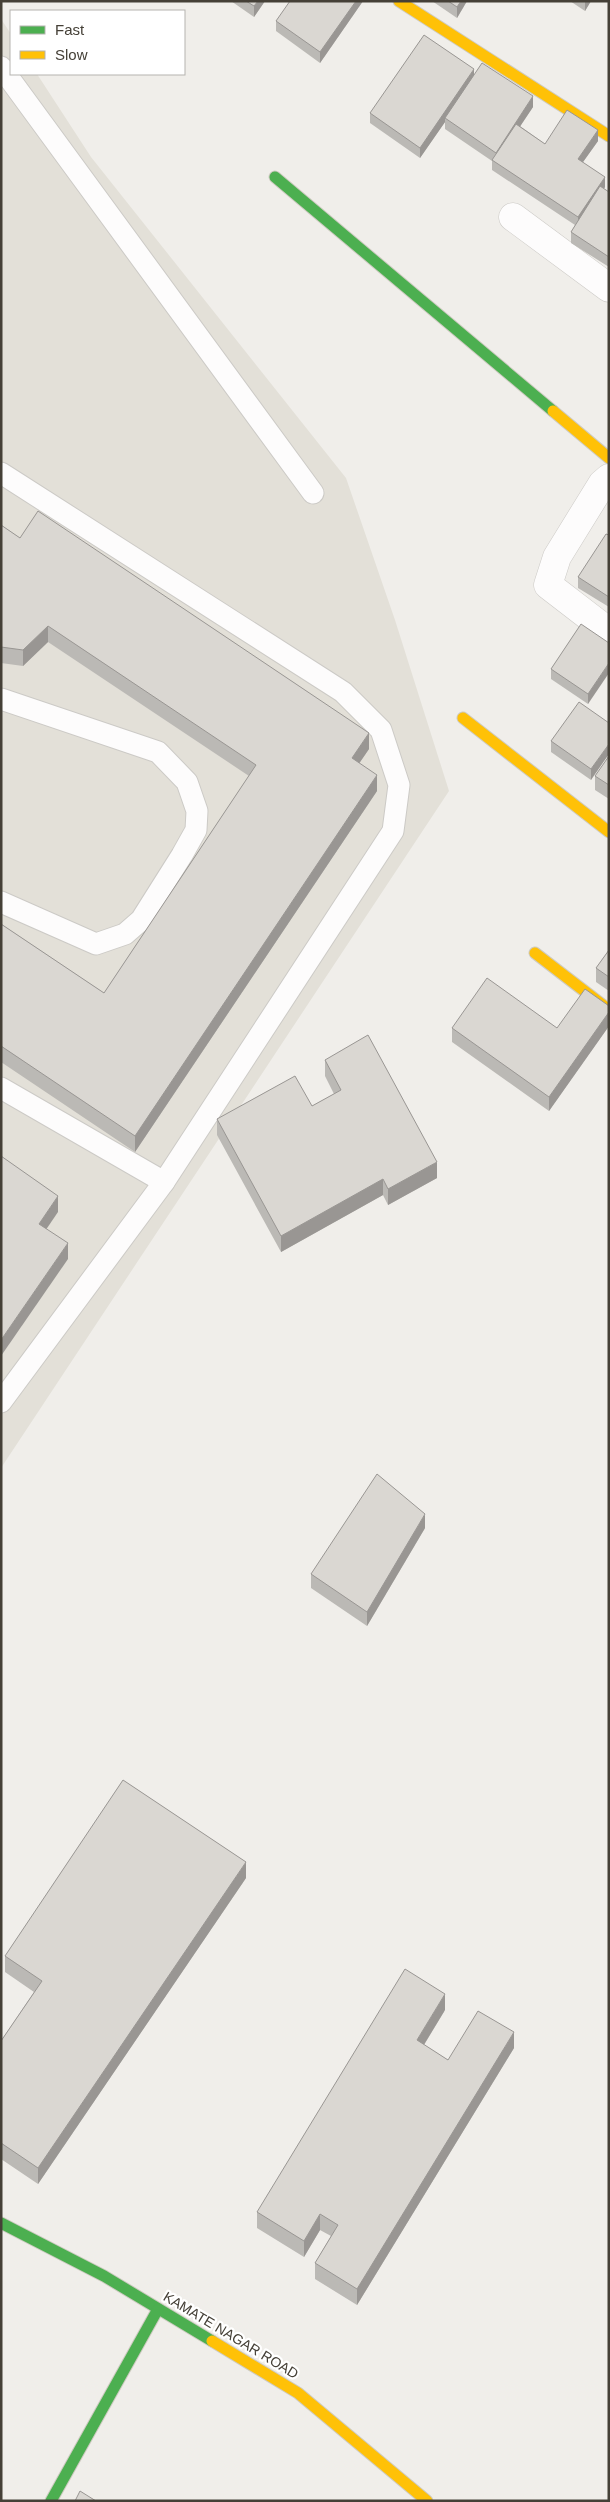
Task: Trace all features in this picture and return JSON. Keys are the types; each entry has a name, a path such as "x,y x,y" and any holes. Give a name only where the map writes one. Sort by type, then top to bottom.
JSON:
{"street":[{"path":"399,1 609,136"},
{"path":"275,177 609,458"},
{"path":"513,217 609,288"},
{"path":"609,478 602,484 556,557 548,585 609,632"},
{"path":"463,718 609,832"},
{"path":"535,953 609,1010"},
{"name":"KAMATE NAGAR ROAD","path":"1,2223 104,2276 298,2393 411,2495"},
{"path":"51,2501 158,2309"}],"lane":[{"path":"1,67 313,493"},
{"path":"1,474 343,692 381,730 399,785 393,832 164,1182 1,1402"},
{"path":"1,699 158,752 186,782 198,811 196,830 182,855 141,920 125,934 96,944 1,902"},
{"path":"1,1088 164,1182"}],"shaded area":[{"path":"1,19 10,32 10,75 38,75 91,157 346,478 395,620 449,791 1,1468"}],"building":[{"path":"246,1 258,1 254,6"},
{"path":"290,1 356,1 320,52 276,21"},
{"path":"448,1 461,1 457,7"},
{"path":"424,35 474,69 420,148 370,113"},
{"path":"482,63 533,96 496,153 445,118"},
{"path":"567,110 598,130 578,159 605,177 578,217 492,160 516,124 545,144"},
{"path":"600,186 609,192 609,257 571,232"},
{"path":"38,511 369,733 352,758 377,775 135,1136 1,1046 1,924 104,993 256,765 48,626 23,650 1,647 1,525 20,538"},
{"path":"606,534 609,535 609,597 578,577"},
{"path":"581,624 609,643 609,663 588,694 551,669"},
{"path":"579,702 609,723 609,744 591,769 551,741"},
{"path":"609,756 609,785 595,776"},
{"path":"609,950 609,977 596,968"},
{"path":"487,978 557,1028 585,989 609,1006 609,1012 549,1097 452,1028"},
{"path":"368,1035 437,1162 388,1189 383,1179 281,1236 217,1119 295,1076 312,1106 341,1090 325,1060"},
{"path":"1,1156 58,1196 39,1224 68,1243 1,1340"},
{"path":"377,1474 425,1514 367,1612 311,1574"},
{"path":"123,1780 246,1862 38,2168 1,2143 1,2041 42,1981 5,1956"},
{"path":"405,1969 445,1994 417,2040 448,2060 478,2011 514,2032 357,2289 315,2263 338,2225 320,2214 304,2241 257,2212"},
{"path":"80,2491 96,2501 75,2501"}],"traffic: fast":[{"path":"275,177 553,411"},
{"path":"1,2223 104,2276 212,2341"},
{"path":"51,2501 158,2309"}],"traffic: slow":[{"path":"399,1 609,136"},
{"path":"553,411 609,458"},
{"path":"463,718 609,832"},
{"path":"535,953 609,1010"},
{"path":"212,2341 298,2393 427,2501"}]}
